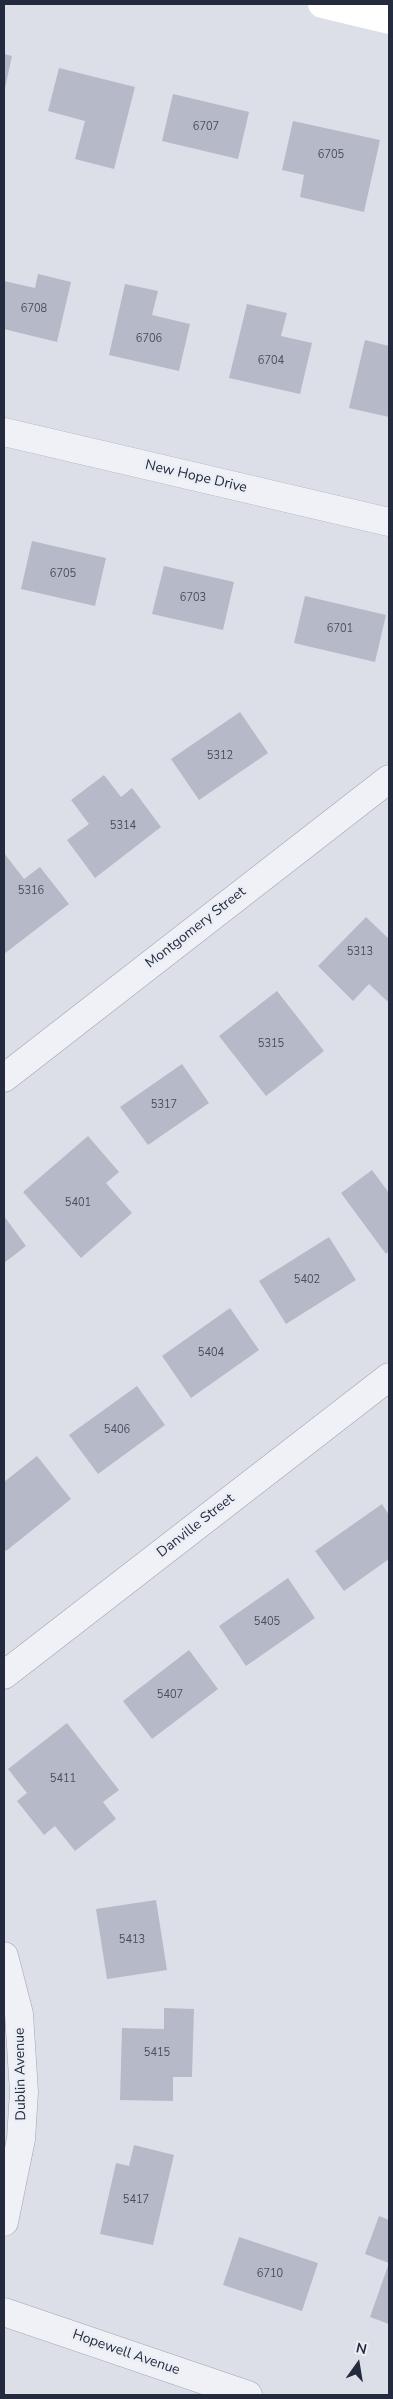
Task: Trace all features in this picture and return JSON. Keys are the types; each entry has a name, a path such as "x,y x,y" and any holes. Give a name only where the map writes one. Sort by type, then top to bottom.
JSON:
{"main road":[{"path":"322,4 389,20"}],"street":[{"name":"New Hope Drive","path":"4,432 389,522"},
{"name":"Montgomery Street","path":"4,1078 389,779"},
{"name":"Danville Street","path":"4,1675 389,1377"},
{"name":"Dublin Avenue","path":"4,1956 18,2014 24,2092 21,2138 4,2222"},
{"name":"Hopewell Avenue","path":"4,2312 248,2395"}],"building":[{"path":"4,54 12,56 5,88 4,88"},
{"path":"59,68 135,87 114,169 75,159 85,121 48,111"},
{"path":"173,94 249,112 238,159 162,141"},
{"path":"293,121 380,140 364,212 300,197 304,175 282,170"},
{"path":"38,274 71,282 57,342 4,329 4,281 35,288"},
{"path":"125,284 158,291 152,315 190,324 179,371 109,355"},
{"path":"247,304 287,313 281,336 312,343 300,394 229,378"},
{"path":"365,340 389,346 389,417 349,408"},
{"path":"32,541 106,558 95,606 21,589"},
{"path":"164,566 234,582 223,630 152,614"},
{"path":"305,596 386,615 375,662 294,643"},
{"path":"240,712 268,753 199,800 171,759"},
{"path":"104,775 121,797 132,788 161,827 95,878 67,840 89,824 71,800"},
{"path":"4,853 24,879 40,867 69,904 4,954"},
{"path":"366,917 389,939 389,999 387,1001 369,984 353,1001 318,966"},
{"path":"277,991 324,1051 266,1096 219,1036"},
{"path":"182,1064 209,1103 148,1145 120,1107"},
{"path":"88,1136 119,1172 106,1183 132,1213 81,1258 23,1192"},
{"path":"372,1170 389,1193 389,1251 386,1254 341,1193"},
{"path":"4,1216 26,1246 4,1263"},
{"path":"329,1237 356,1280 286,1324 259,1281"},
{"path":"230,1308 259,1350 191,1398 162,1356"},
{"path":"137,1386 165,1425 98,1474 69,1435"},
{"path":"37,1456 71,1499 6,1551 4,1549 4,1482"},
{"path":"382,1504 389,1515 389,1559 344,1591 315,1551"},
{"path":"288,1578 315,1618 246,1666 219,1626"},
{"path":"189,1650 218,1689 152,1739 123,1701"},
{"path":"67,1723 119,1790 103,1802 116,1819 75,1851 55,1826 44,1835 17,1801 27,1793 8,1769"},
{"path":"156,1900 167,1970 107,1979 96,1909"},
{"path":"164,2008 194,2009 192,2077 173,2077 173,2101 120,2100 122,2028 164,2029"},
{"path":"134,2145 174,2155 153,2245 100,2234 116,2163 129,2166"},
{"path":"379,2216 389,2220 389,2263 365,2254"},
{"path":"239,2237 318,2263 302,2311 223,2285"},
{"path":"389,2263 389,2324 370,2317"}]}
